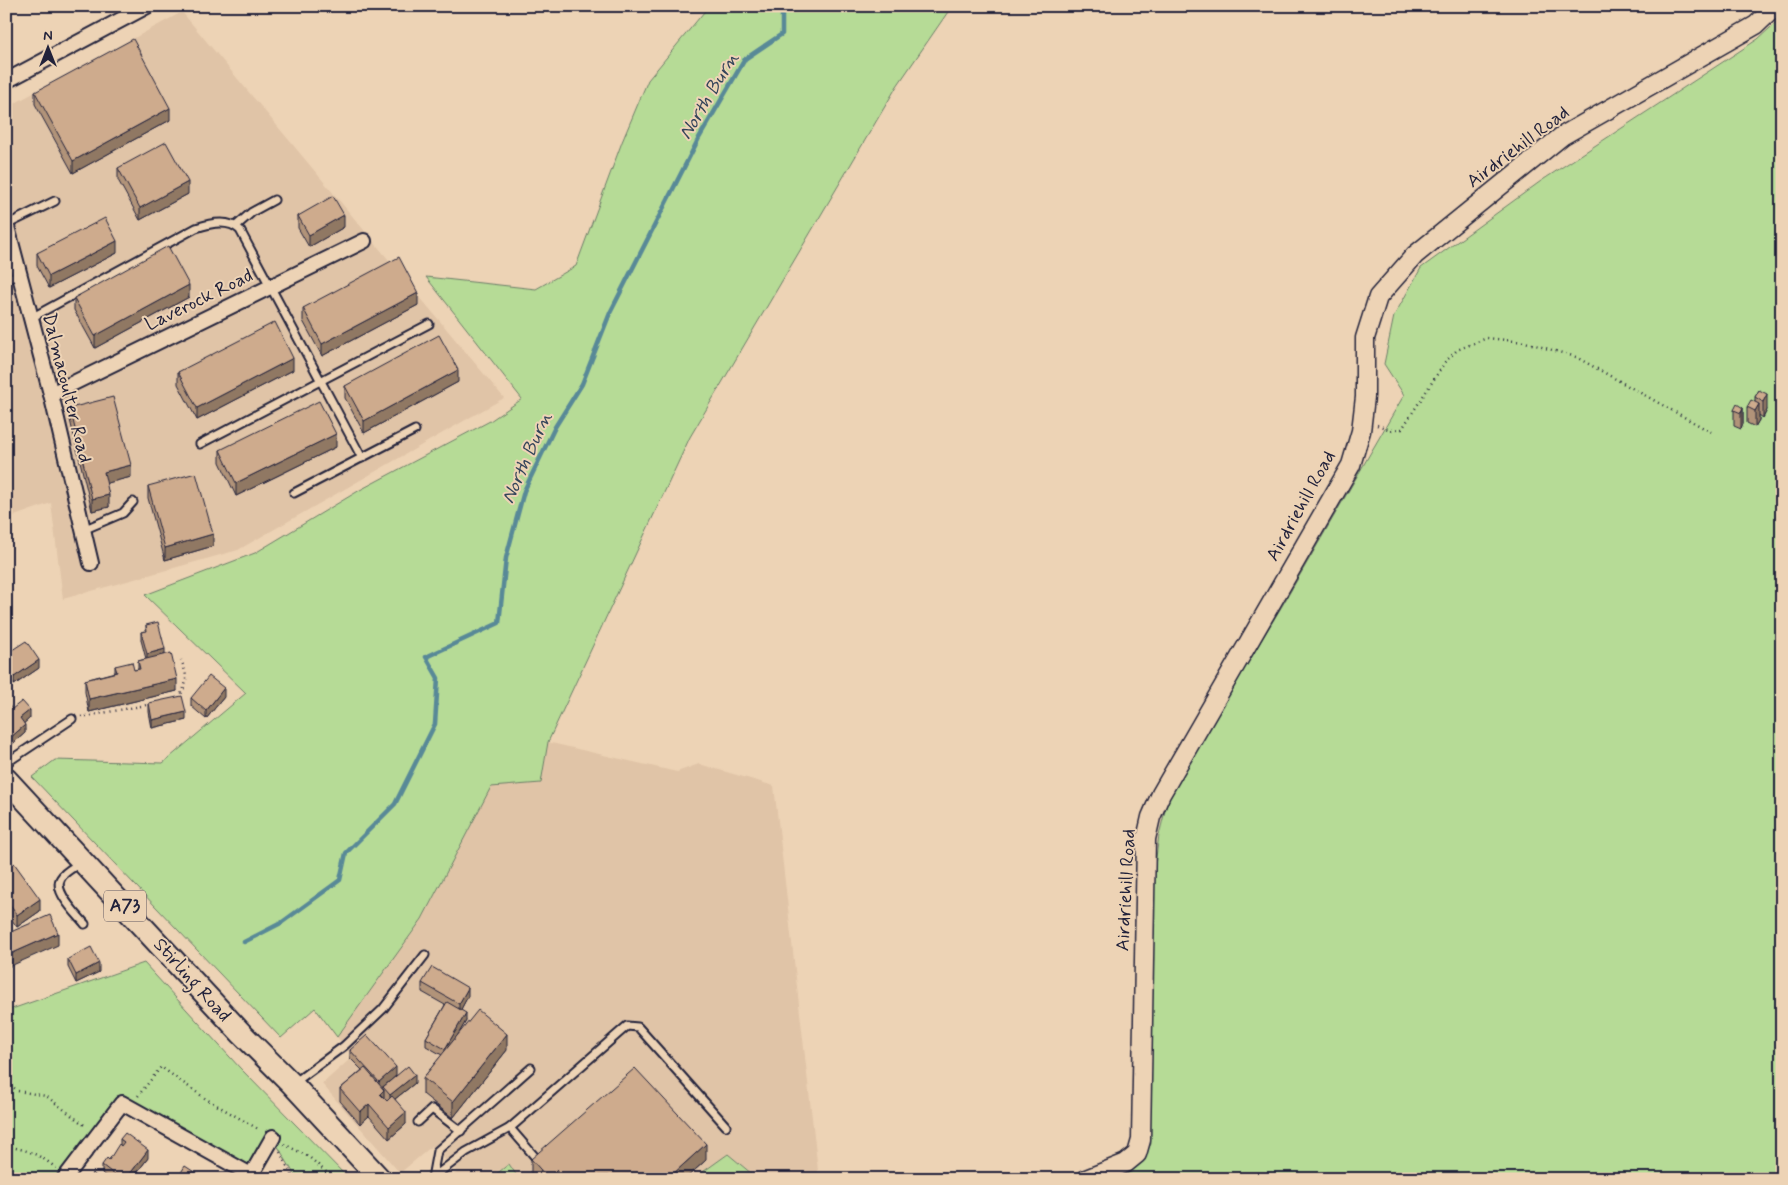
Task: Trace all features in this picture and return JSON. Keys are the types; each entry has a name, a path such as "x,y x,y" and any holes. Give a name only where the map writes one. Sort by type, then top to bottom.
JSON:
{"main road":[{"name":"Stirling Road","path":"6,779 242,1034 292,1084 380,1179"}],"street":[{"path":"6,82 147,6"},
{"name":"Airdriehill Road","path":"1086,1179 1126,1163 1137,1154 1141,1140 1146,839 1151,816 1160,794 1351,466 1361,431 1365,397 1365,338 1378,297 1414,255 1562,136 1756,25 1776,6"},
{"name":"Dalmacoulter Road","path":"6,224 13,277 31,318 51,394 90,562"},
{"name":"Laverock Road","path":"51,394 364,240"},
{"path":"66,1177 122,1103 250,1177 273,1138"}],"lane":[{"path":"236,226 252,212 274,200"},
{"path":"6,224 55,201"},
{"path":"31,318 196,228 210,223 236,226 271,286 362,458"},
{"path":"200,444 429,324"},
{"path":"294,493 415,430"},
{"path":"83,530 124,513 133,502"},
{"path":"6,763 72,719"},
{"path":"83,861 60,878 58,886 62,896 85,924"},
{"path":"292,1084 344,1046 383,1009 425,955"},
{"path":"431,1178 466,1152 510,1128 627,1026 638,1027 726,1126"},
{"path":"431,1178 437,1151 531,1068"},
{"path":"418,1122 432,1109 461,1131"},
{"path":"510,1128 536,1158"}],"path":[{"path":"1363,413 1379,427 1391,430 1402,429 1446,362 1457,350 1487,338 1525,342 1576,357 1711,432"},
{"path":"178,699 186,685 186,672 181,660"},
{"path":"72,719 159,702"},
{"path":"129,1107 161,1067 206,1099 309,1157 334,1179"},
{"path":"6,1082 18,1091 46,1096 98,1135"},
{"path":"273,1138 294,1179"},
{"path":"6,1146 27,1150 46,1160 66,1177"},
{"path":"1272,1179 1289,1179"},
{"path":"1739,1179 1752,1179"}],"shaded area":[{"path":"182,12 504,398 238,550 63,599 51,503 6,519 6,108"},
{"path":"547,742 677,772 699,764 774,786 819,1179 758,1179 728,1154 693,1179 519,1179 509,1165 484,1179 450,1179 457,1172 432,1146 400,1173 322,1084 349,1060 350,1053 337,1037 422,919 491,786 541,783"}],"green space":[{"path":"709,6 952,6 897,86 690,437 548,742 541,783 491,787 422,919 337,1037 315,1008 281,1038 32,777 55,760 163,763 246,693 145,595 255,553 360,490 490,421 522,399 426,277 536,289 576,266 622,142 648,80"},
{"path":"1782,17 1782,1179 1108,1179 1140,1163 1151,1144 1149,1119 1155,865 1159,835 1166,807 1178,778 1282,606 1404,395 1384,364 1394,316 1421,268 1541,181 1758,39"},
{"path":"144,963 240,1068 349,1179 297,1179 273,1138 251,1175 122,1103 64,1179 10,1179 6,1176 6,1011"},
{"path":"728,1154 758,1179 693,1179"},
{"path":"509,1164 519,1179 490,1179"}],"building":[{"path":"133,39 170,108 73,161 35,92"},
{"path":"166,142 188,182 140,208 118,168"},
{"path":"333,196 344,215 309,235 298,216"},
{"path":"105,218 117,241 49,276 37,253"},
{"path":"168,246 189,285 95,336 74,298"},
{"path":"399,257 418,293 322,344 303,308"},
{"path":"275,322 293,358 197,408 178,372"},
{"path":"439,335 458,370 364,421 345,386"},
{"path":"1759,390 1767,394 1763,402 1755,397"},
{"path":"113,397 131,465 104,472 109,495 92,499 70,408"},
{"path":"1751,400 1759,404 1755,411 1747,407"},
{"path":"319,401 336,434 236,483 220,450"},
{"path":"1737,404 1743,408 1741,413 1734,410"},
{"path":"196,473 213,534 165,548 148,486"},
{"path":"158,622 165,649 147,654 141,632 147,631 146,625"},
{"path":"26,641 39,660 14,677 6,665 6,654"},
{"path":"171,653 177,679 89,699 85,680 117,672 115,666 132,662 134,670 140,669 138,661"},
{"path":"209,676 224,688 206,711 191,698"},
{"path":"182,696 186,712 152,720 149,703"},
{"path":"22,701 30,710 20,718 25,725 10,738 6,733 6,703 12,709"},
{"path":"14,863 40,899 17,915 6,900 6,868"},
{"path":"50,915 58,933 6,956 6,934"},
{"path":"91,947 99,963 76,975 68,959"},
{"path":"432,967 468,988 459,1004 422,983"},
{"path":"447,1002 466,1013 445,1049 426,1038"},
{"path":"478,1010 507,1034 453,1102 423,1078"},
{"path":"367,1035 396,1067 379,1082 350,1050"},
{"path":"408,1066 415,1075 390,1095 383,1087"},
{"path":"365,1068 384,1090 380,1094 387,1101 392,1096 406,1112 389,1127 369,1104 360,1112 340,1089"},
{"path":"635,1068 706,1144 673,1174 565,1177 557,1169 548,1178 531,1159"},
{"path":"125,1133 148,1150 126,1179 120,1179 102,1165 107,1158 109,1160 119,1144 121,1146 124,1142 120,1139"},
{"path":"185,1166 205,1179 177,1179"},
{"path":"6,1173 14,1179 6,1179"},
{"path":"93,1173 99,1179 89,1178"}],"waterway":[{"name":"North Burn","path":"244,942 281,923 340,880 346,853 395,804 435,724 438,678 426,657 499,623 506,558 524,491 555,427 582,384 610,313 699,138 745,59 782,34 782,6"}]}
